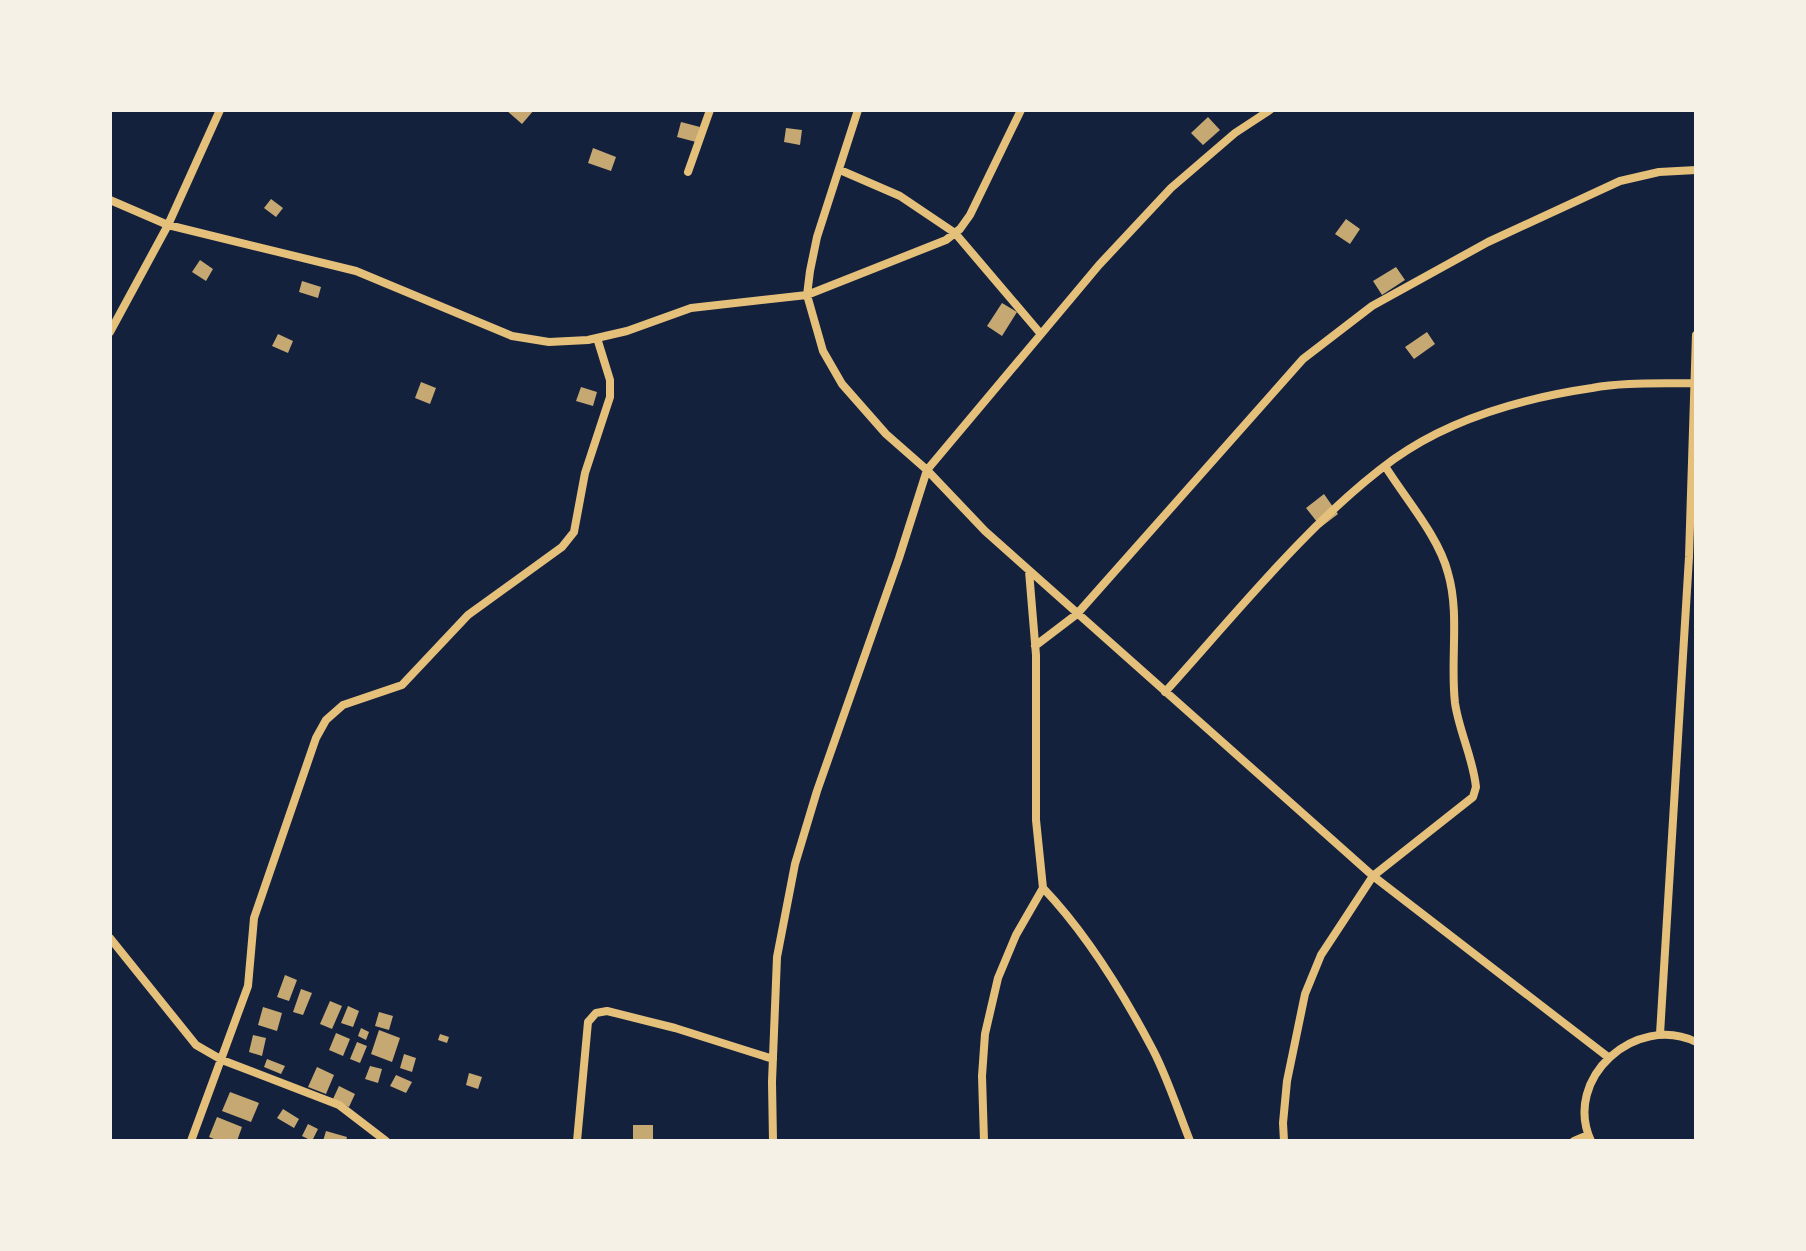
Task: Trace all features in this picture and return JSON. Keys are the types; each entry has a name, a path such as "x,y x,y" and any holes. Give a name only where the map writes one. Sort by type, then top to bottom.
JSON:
{"street":[{"path":"110,332 168,225 220,110"},
{"path":"688,172 710,110"},
{"path":"858,110 817,237 807,295 823,351 842,384 886,434 927,470 985,531 1373,876 1608,1057"},
{"path":"110,200 168,225 356,271 512,336 549,342 597,338 627,331 691,308 807,295 946,240 970,215 1021,110"},
{"path":"773,1141 777,957 795,864 927,470 1040,333 1171,188 1235,133 1270,110"},
{"path":"840,170 900,196 955,233 1040,333"},
{"path":"1035,646 1077,614 1303,359 1372,306 1488,242 1620,181 1659,172 1696,170"},
{"path":"1660,1034 1688,573 1696,335"},
{"path":"191,1141 248,986 254,918 316,738 326,720 343,705 402,685 468,615 562,547 574,532 585,473 610,397 610,380 597,338"},
{"path":"1165,692 1286,559 1354,491 1385,466 1449,428 1506,407 1593,387 1695,383"},
{"path":"1284,1141 1287,1081 1305,994 1321,955 1373,876 1473,797 1476,787 1455,706 1453,605 1449,573 1439,549 1385,466"},
{"path":"984,1141 982,1076 985,1034 998,978 1016,935 1043,888 1034,768 1035,646 1029,571"},
{"path":"1043,888 1089,944 1136,1020 1154,1052 1190,1141"},
{"path":"110,938 196,1045 222,1060 339,1105 386,1141"},
{"path":"577,1141 588,1022 596,1013 607,1011 675,1028 773,1059"},
{"path":"1574,1141 1589,1138 1585,1114 1587,1093 1608,1057 1641,1038 1660,1034 1686,1037 1696,1042"}],"building":[{"path":"506,110 534,110 522,124"},
{"path":"1208,117 1220,130 1203,145 1191,133"},
{"path":"681,122 700,127 696,142 677,137"},
{"path":"786,128 802,130 800,145 784,142"},
{"path":"593,148 616,157 611,171 588,163"},
{"path":"271,199 283,208 276,217 264,208"},
{"path":"1346,219 1360,229 1350,244 1335,234"},
{"path":"200,260 213,269 206,281 192,272"},
{"path":"1396,267 1405,280 1382,295 1373,281"},
{"path":"302,281 321,287 318,298 299,292"},
{"path":"1002,303 1017,312 1002,336 987,326"},
{"path":"1427,332 1435,344 1414,359 1405,347"},
{"path":"278,334 293,341 288,353 272,346"},
{"path":"421,382 436,388 430,404 415,398"},
{"path":"581,387 597,392 593,406 576,401"},
{"path":"1324,494 1338,514 1321,527 1306,508"},
{"path":"285,975 297,980 289,1001 277,997"},
{"path":"301,989 312,993 303,1015 293,1012"},
{"path":"330,1001 342,1006 332,1029 320,1024"},
{"path":"348,1006 359,1011 353,1027 341,1023"},
{"path":"263,1007 282,1013 277,1031 258,1025"},
{"path":"379,1012 393,1016 389,1030 375,1026"},
{"path":"361,1028 369,1032 366,1040 358,1036"},
{"path":"379,1030 400,1038 392,1062 371,1054"},
{"path":"336,1033 350,1039 343,1056 329,1050"},
{"path":"440,1034 449,1037 447,1043 438,1040"},
{"path":"253,1035 266,1038 262,1056 249,1052"},
{"path":"357,1042 367,1046 360,1063 350,1059"},
{"path":"404,1054 416,1058 412,1072 400,1068"},
{"path":"267,1059 285,1066 281,1074 264,1067"},
{"path":"370,1066 382,1069 378,1083 365,1079"},
{"path":"317,1067 334,1075 326,1094 308,1087"},
{"path":"469,1073 482,1077 478,1089 466,1085"},
{"path":"396,1075 412,1082 406,1093 390,1086"},
{"path":"339,1086 355,1094 349,1107 333,1099"},
{"path":"230,1092 259,1103 251,1122 222,1111"},
{"path":"283,1109 299,1119 294,1128 277,1118"},
{"path":"217,1117 242,1127 237,1141 219,1141 209,1137"},
{"path":"308,1124 318,1129 312,1141 302,1136"},
{"path":"633,1125 653,1125 653,1141 633,1141"},
{"path":"326,1131 347,1137 346,1141 323,1141"}]}
